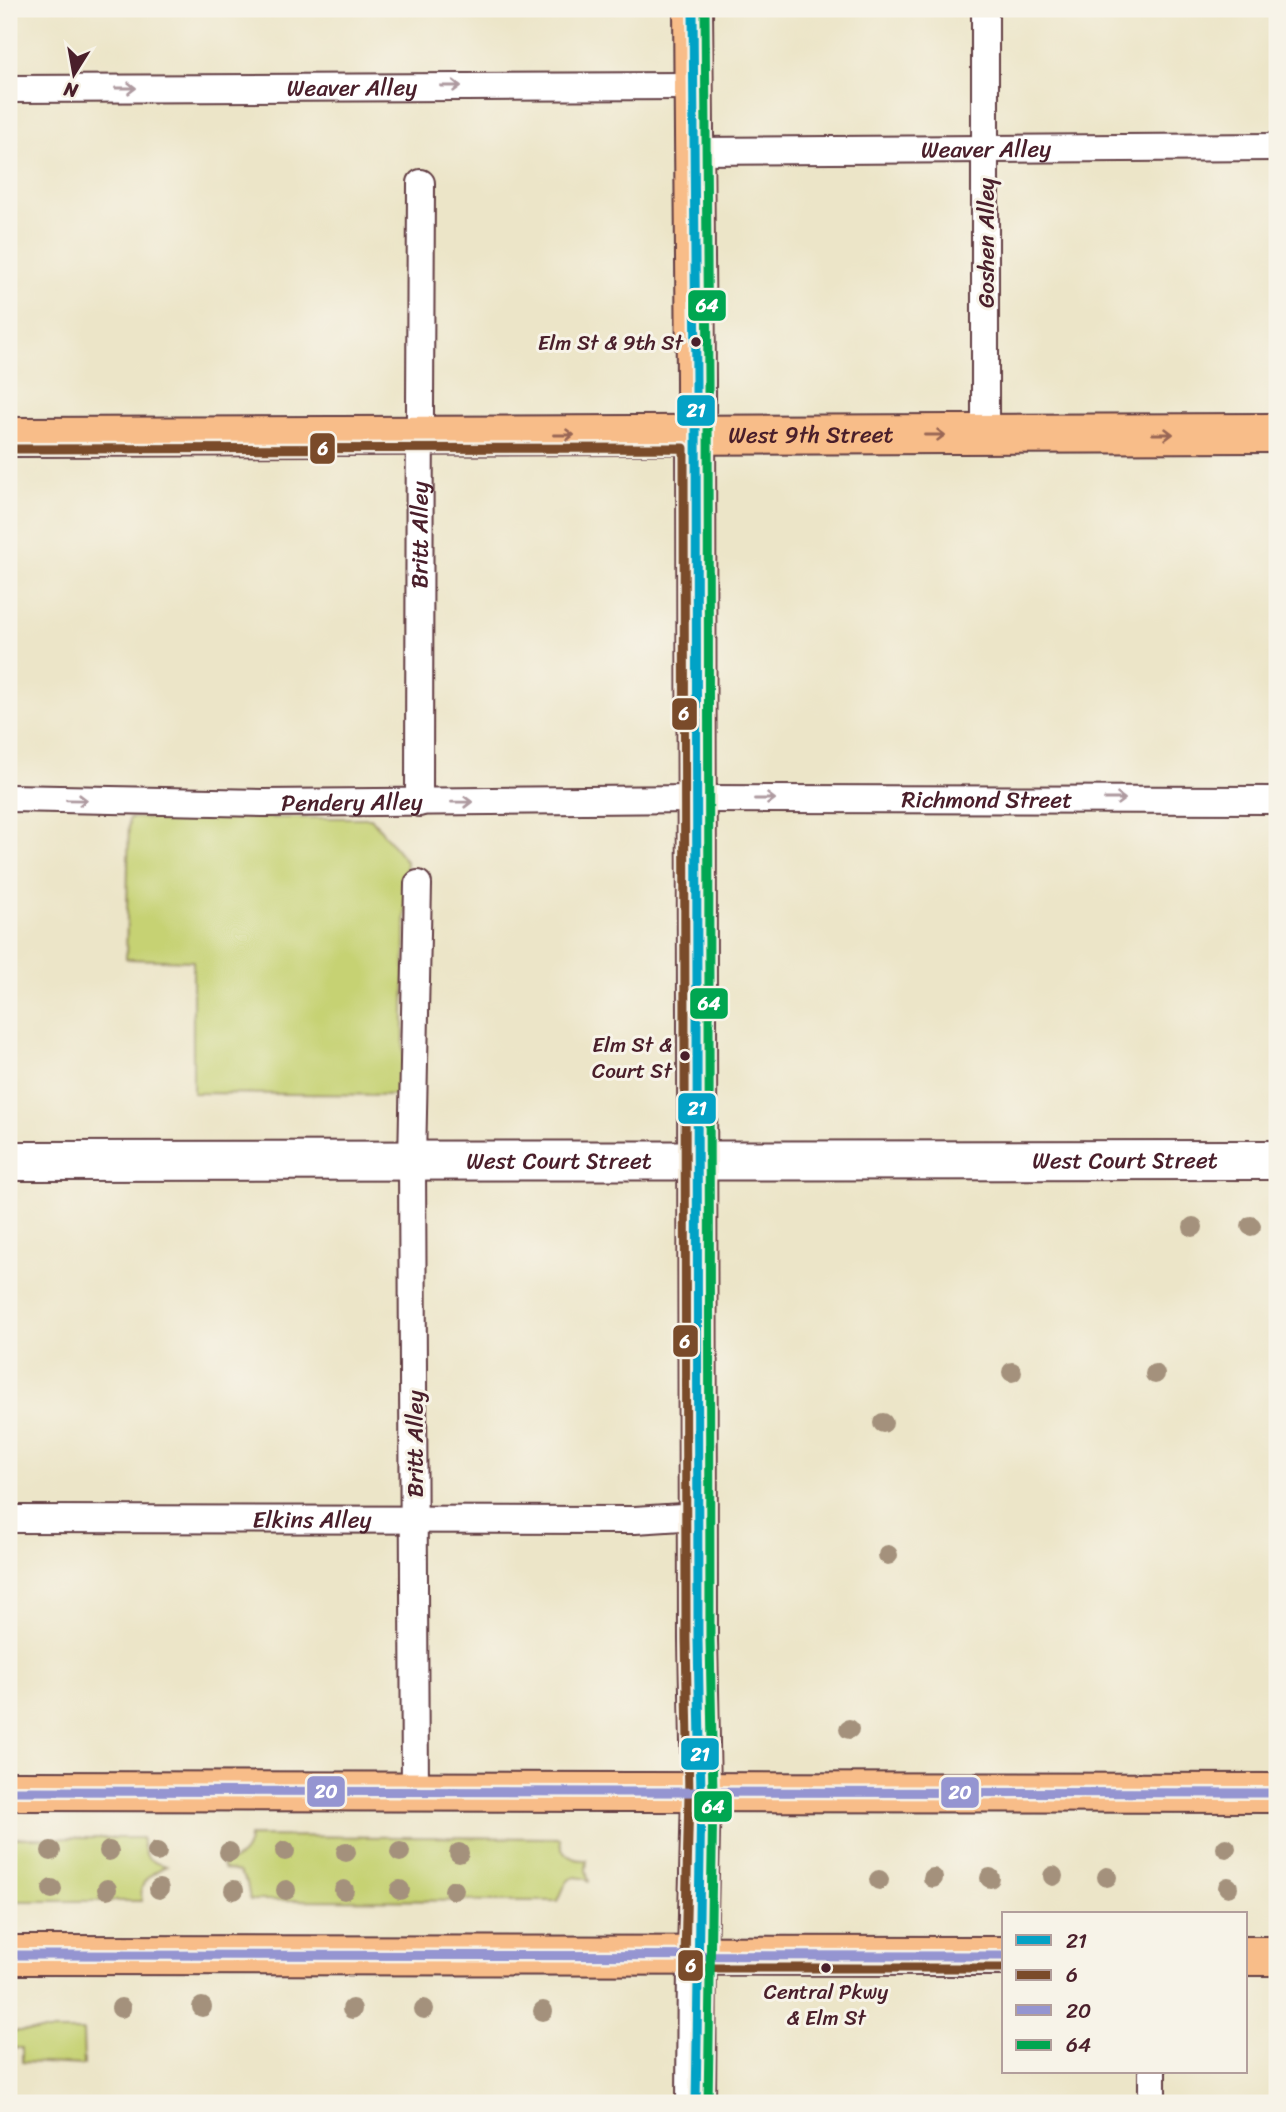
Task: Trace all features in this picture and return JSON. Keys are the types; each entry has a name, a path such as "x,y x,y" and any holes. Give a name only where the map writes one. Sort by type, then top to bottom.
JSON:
{"main road":[{"path":"692,9 696,436 698,1718 701,1794 697,1956"},
{"name":"West 9th Street","path":"9,437 1277,433"},
{"path":"9,1791 1277,1793"},
{"path":"9,1955 1002,1956"},
{"path":"1248,1956 1277,1956"}],"street":[{"name":"West Court Street","path":"9,1161 1277,1160"},
{"path":"696,2103 697,1956"}],"lane":[{"name":"Goshen Alley","path":"985,9 985,435"},
{"name":"Weaver Alley","path":"9,89 694,86"},
{"name":"Weaver Alley","path":"694,151 1277,147"},
{"name":"Britt Alley","path":"419,803 421,183"},
{"name":"Pendery Alley","path":"9,798 264,803 696,799"},
{"name":"Richmond Street","path":"696,799 1277,800"},
{"name":"Britt Alley","path":"415,1793 412,1162 418,884"},
{"name":"Elkins Alley","path":"9,1519 635,1520 698,1516"},
{"path":"1152,2074 1152,2103"}],"green space":[{"path":"129,818 371,818 406,861 403,1095 193,1093 193,961 126,959"},
{"path":"249,1836 560,1838 562,1848 568,1855 587,1860 589,1881 572,1878 558,1901 250,1900 247,1883 239,1872 224,1869 222,1865 244,1852"},
{"path":"9,1838 142,1838 148,1857 166,1866 146,1879 142,1888 142,1901 9,1901"},
{"path":"9,2031 83,2031 84,2065 22,2062 22,2048 9,2048"}],"transit line":[{"name":"21","path":"693,9 698,1640 701,1794 696,2103"},
{"name":"64","path":"705,9 710,1640 713,1794 708,2103"},
{"name":"6","path":"9,449 684,448 686,1640 689,1794 685,1958 689,1965 697,1968 1002,1968"},
{"name":"20","path":"9,1791 1277,1793"},
{"name":"20","path":"9,1955 1002,1956"}],"place":[{"name":"Elm St & 9th St","path":"696,342"},
{"name":"Elm St & Court St","path":"685,1056"},
{"name":"Central Pkwy & Elm St","path":"826,1968"}]}
